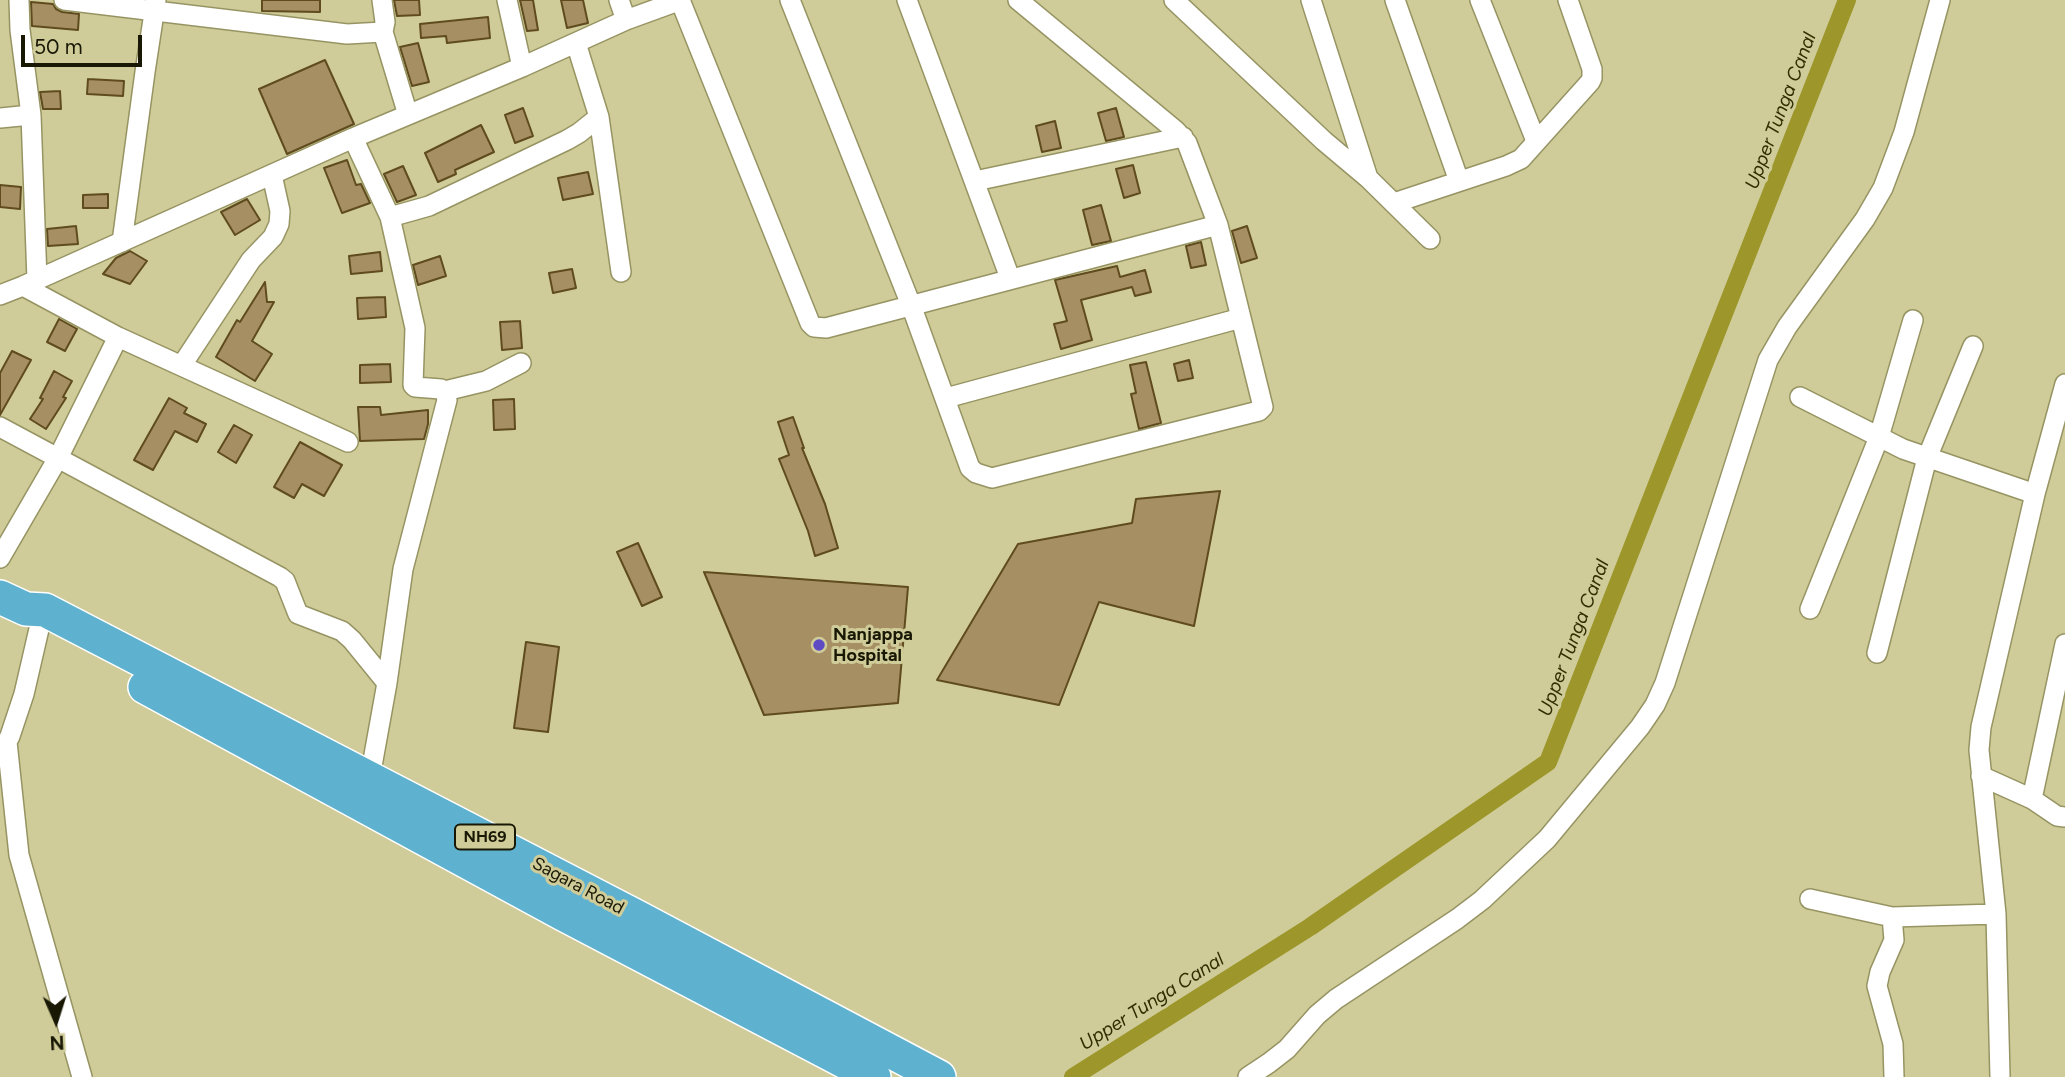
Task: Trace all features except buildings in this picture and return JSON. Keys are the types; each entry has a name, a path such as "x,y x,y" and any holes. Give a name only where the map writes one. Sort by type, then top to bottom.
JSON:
{"highway":[{"name":"Sagara Road","path":"22,612 45,610 370,777 939,1077"},
{"name":"Sagara Road","path":"22,612 551,907 864,1075"}],"street":[{"path":"19,0 20,30 31,115 30,283"},
{"path":"64,0 156,5 347,34 383,32"},
{"path":"382,0 385,22 383,32 408,115"},
{"path":"506,0 522,67"},
{"path":"619,0 626,20"},
{"path":"0,295 353,138 626,20 680,0 810,323 814,327 826,328 1218,225"},
{"path":"790,0 911,305 970,468 992,478 1259,411 1262,410 1263,404 1218,225 1183,137 1018,0"},
{"path":"907,0 1010,278"},
{"path":"1174,0 1368,178 1430,239"},
{"path":"1311,0 1368,178"},
{"path":"1395,0 1459,181"},
{"path":"1480,0 1536,141"},
{"path":"1394,203 1521,159 1592,78 1592,69 1568,0"},
{"path":"1248,1077 1287,1049 1317,1015 1336,999 1482,900 1547,839 1640,727 1655,705 1665,683 1768,360 1787,327 1866,219 1883,188 1904,132 1940,0"},
{"path":"122,242 156,5"},
{"path":"576,43 599,117 621,272"},
{"path":"0,118 31,115"},
{"path":"390,217 429,206 567,141 599,117"},
{"path":"975,181 1183,137"},
{"path":"353,138 390,217 415,328 413,385 445,391 486,382 521,363"},
{"path":"182,365 251,260 273,237 279,224 280,211 272,175"},
{"path":"30,283 118,337 348,442"},
{"path":"946,398 1241,318"},
{"path":"1810,609 1879,437 1913,320"},
{"path":"0,558 58,458 118,337"},
{"path":"1877,653 1927,458 1973,346"},
{"path":"2000,1077 1996,914 1981,776 1981,726 2035,495 2065,384"},
{"path":"370,777 403,569 447,400 445,391"},
{"path":"1800,397 1927,458 2035,495"},
{"path":"0,426 283,579 298,614 342,631 387,683"},
{"path":"22,612 24,694 3,743 19,855 82,1077"},
{"path":"2032,799 2065,644"},
{"path":"1981,776 2032,799 2057,816 2065,817"},
{"path":"1810,899 1892,917 1996,914"},
{"path":"1892,917 1894,940 1877,986 1893,1044 1894,1077"}],"waterway":[{"name":"Upper Tunga Canal","path":"1073,1077 1310,927 1548,762 1847,0"}],"place":[{"name":"Nanjappa Hospital","path":"819,645"}]}
